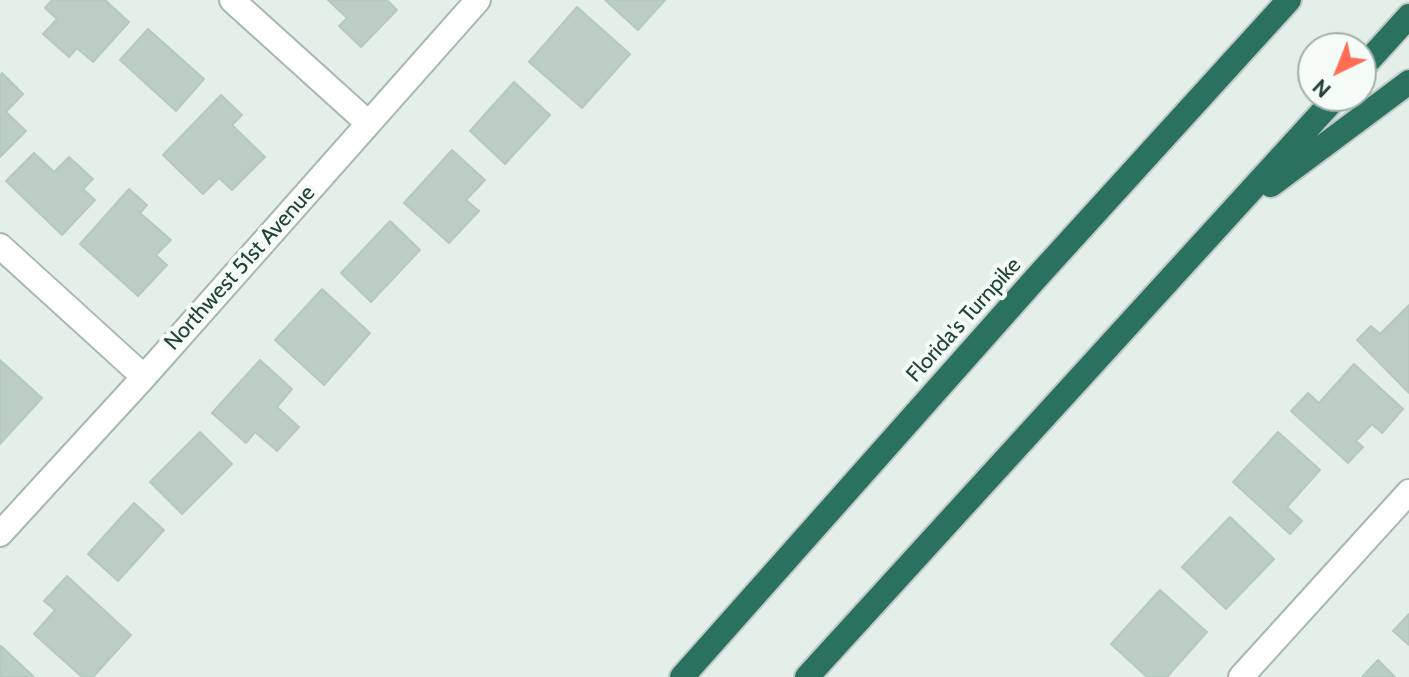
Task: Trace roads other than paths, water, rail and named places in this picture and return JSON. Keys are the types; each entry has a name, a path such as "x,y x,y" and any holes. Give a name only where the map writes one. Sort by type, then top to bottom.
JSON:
{"highway":[{"name":"Florida's Turnpike","path":"682,677 1282,6"},
{"path":"1377,51 1409,16"},
{"path":"1227,218 1409,82"},
{"path":"807,677 1323,112"}],"street":[{"path":"232,0 368,123"},
{"name":"Northwest 51st Avenue","path":"0,534 144,377 478,0"},
{"path":"0,246 144,377"},
{"path":"1241,677 1409,492"}]}
